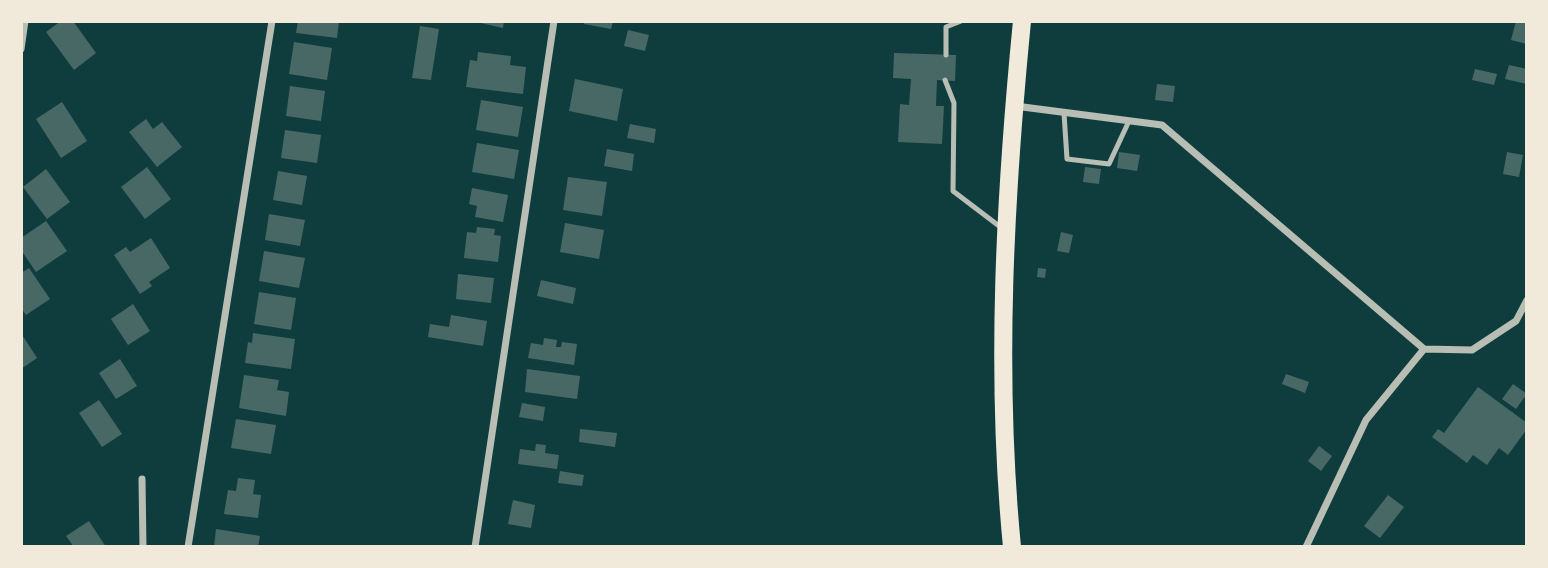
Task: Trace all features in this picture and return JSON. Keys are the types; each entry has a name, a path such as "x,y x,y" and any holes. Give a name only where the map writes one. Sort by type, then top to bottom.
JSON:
{"highway":[{"path":"1012,547 1006,483 1003,352 1013,106 1022,21"}],"street":[{"path":"21,50 25,21"},
{"path":"188,547 272,21"},
{"path":"475,547 554,21"},
{"path":"1013,106 1162,125 1424,349 1472,350 1516,321 1527,300"},
{"path":"1306,547 1366,420 1424,349"},
{"path":"142,480 143,547"}],"lane":[{"path":"946,55 944,24 961,21"},
{"path":"945,80 954,103 953,191 1007,232"},
{"path":"1064,113 1068,159 1109,164 1129,121"}],"building":[{"path":"61,21 73,21 96,53 74,70 46,32"},
{"path":"298,21 339,21 337,38 296,33"},
{"path":"472,21 504,21 503,28"},
{"path":"584,21 613,21 611,29 584,24"},
{"path":"1516,21 1527,21 1527,44 1511,40"},
{"path":"420,26 439,29 431,80 412,78"},
{"path":"628,30 649,35 645,51 624,46"},
{"path":"294,42 332,48 327,80 289,74"},
{"path":"478,52 511,56 510,65 526,67 523,94 466,87 470,60 477,61"},
{"path":"894,53 956,55 955,81 937,80 936,106 944,106 942,144 898,142 900,104 909,105 911,79 893,78"},
{"path":"1509,65 1527,69 1527,84 1505,79"},
{"path":"1475,69 1497,74 1494,85 1472,80"},
{"path":"575,79 623,89 617,121 569,111"},
{"path":"1157,84 1175,86 1173,102 1155,100"},
{"path":"290,86 325,91 321,121 286,116"},
{"path":"481,100 523,107 518,137 476,130"},
{"path":"62,102 87,141 61,158 36,119"},
{"path":"146,119 153,129 162,122 182,147 157,167 129,132"},
{"path":"630,124 656,129 654,143 627,138"},
{"path":"285,130 321,135 317,163 281,158"},
{"path":"477,143 519,150 514,179 472,172"},
{"path":"607,149 634,154 632,171 604,166"},
{"path":"1119,152 1140,155 1137,171 1117,168"},
{"path":"1507,152 1523,155 1519,177 1503,174"},
{"path":"147,167 171,199 145,219 121,187"},
{"path":"1085,167 1101,169 1099,184 1083,182"},
{"path":"46,169 70,202 47,219 23,187"},
{"path":"278,171 307,176 302,205 273,200"},
{"path":"568,177 607,182 602,216 563,210"},
{"path":"472,188 508,195 503,222 475,217 477,206 469,204"},
{"path":"269,214 305,220 300,246 265,240"},
{"path":"46,221 67,251 36,272 21,250 21,238"},
{"path":"565,223 604,230 599,259 560,252"},
{"path":"477,227 495,229 494,235 501,236 498,262 464,258 467,232 476,233"},
{"path":"1061,232 1073,235 1069,253 1057,251"},
{"path":"151,238 170,268 149,282 152,286 140,294 114,255 126,247 130,252"},
{"path":"264,251 305,258 299,288 259,281"},
{"path":"29,268 50,299 26,315 21,308 21,273"},
{"path":"1038,268 1046,269 1045,278 1037,277"},
{"path":"458,274 494,278 491,303 456,299"},
{"path":"541,280 576,288 573,304 537,296"},
{"path":"259,292 296,298 291,330 254,324"},
{"path":"133,304 150,331 128,345 111,319"},
{"path":"451,315 487,321 483,346 428,337 430,324 449,327"},
{"path":"21,333 37,358 21,369"},
{"path":"253,333 295,339 291,369 245,363 248,342 252,343"},
{"path":"544,338 557,340 556,347 561,347 562,342 577,344 574,365 528,358 531,343 543,345"},
{"path":"120,359 137,386 116,399 99,373"},
{"path":"527,369 580,376 577,399 525,392"},
{"path":"1286,374 1309,382 1305,393 1282,384"},
{"path":"244,375 279,380 277,390 289,392 286,416 239,408"},
{"path":"1513,384 1527,394 1516,409 1502,399"},
{"path":"1478,387 1527,423 1527,429 1508,455 1499,448 1487,465 1473,455 1467,463 1432,437 1438,429 1444,433"},
{"path":"99,400 122,434 102,447 79,413"},
{"path":"522,403 545,407 543,421 519,417"},
{"path":"236,419 276,425 271,454 231,448"},
{"path":"580,429 617,433 615,447 579,442"},
{"path":"536,444 546,445 545,453 559,455 557,469 518,464 520,449 535,451"},
{"path":"1319,446 1332,456 1321,471 1308,461"},
{"path":"560,471 584,475 582,486 558,483"},
{"path":"238,478 255,480 253,494 261,495 258,518 224,514 228,490 236,491"},
{"path":"1388,495 1404,507 1380,538 1364,526"},
{"path":"513,500 535,505 531,528 508,524"},
{"path":"89,521 106,547 74,547 66,536"},
{"path":"216,529 260,536 258,547 214,547"}]}
